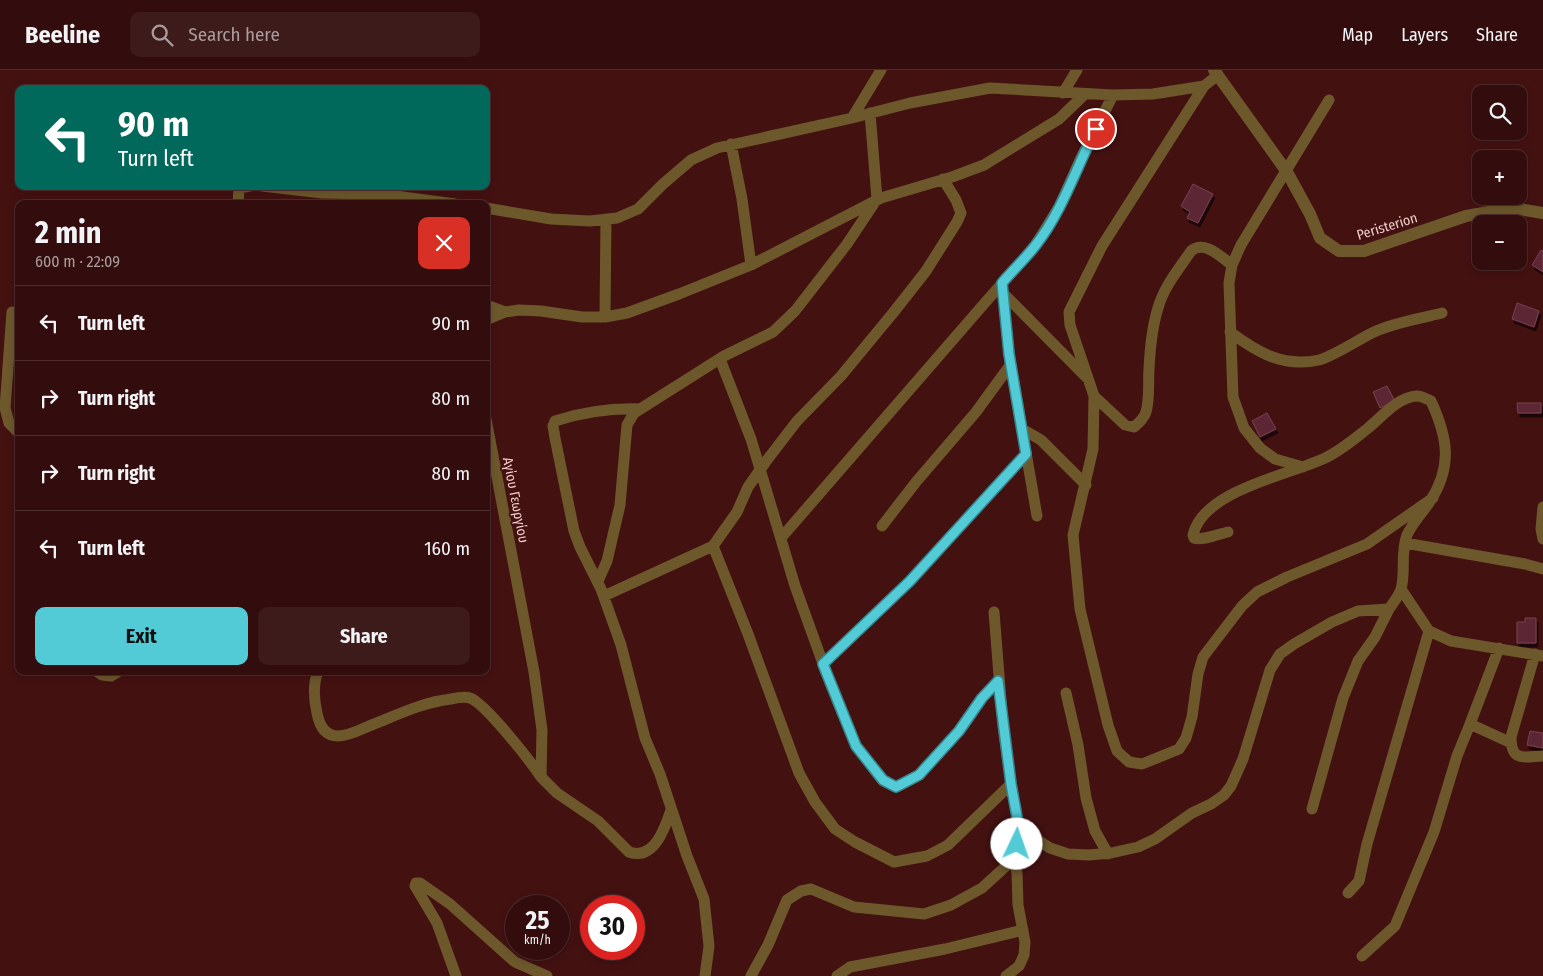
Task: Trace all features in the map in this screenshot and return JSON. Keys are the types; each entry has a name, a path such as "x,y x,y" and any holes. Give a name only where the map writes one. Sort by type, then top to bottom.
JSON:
{"street":[{"path":"852,118 881,70"},
{"path":"1063,93 1077,70"},
{"path":"1216,72 1204,86 1102,246 1069,312 1072,332 1094,396 1093,449 1083,500 1076,517 1073,535 1080,609 1108,725 1117,751 1129,762 1142,764 1179,749 1186,738 1192,717 1196,683 1203,657 1242,606 1257,592 1287,577 1367,544 1433,498"},
{"name":"Peristerion","path":"1216,72 1287,172 1310,214 1320,238 1339,251 1364,250 1466,216 1512,208 1542,214"},
{"path":"490,209 551,219 590,221 617,218 638,209 691,160 716,148 870,114 910,103 990,88 1113,95 1154,94 1204,86"},
{"path":"490,318 505,312 519,310 534,310 582,317 605,317 627,313 751,266 877,199 984,165 1059,119 1085,94"},
{"path":"781,538 1002,288 1035,246 1059,208 1081,158 1113,95"},
{"path":"1303,467 1275,459 1260,448 1244,428 1233,397 1229,283 1232,265 1242,245 1329,100"},
{"path":"598,581 607,561 620,505 627,425 634,413 720,359 774,332 794,311 847,244 877,199 870,114"},
{"path":"731,144 742,199 751,266"},
{"path":"604,596 713,546 737,512 748,488 760,469 797,421 841,376 926,271 957,222 961,213 956,200 943,179"},
{"path":"292,190 322,194 381,194 425,200"},
{"path":"605,317 606,219"},
{"path":"1094,396 1124,426 1134,427 1140,422 1146,413 1153,334 1157,308 1164,289 1190,251 1196,247 1201,246 1217,254 1232,265"},
{"path":"1002,288 1089,379"},
{"path":"1002,288 1011,364 1037,516"},
{"path":"490,306 505,312"},
{"path":"15,313 12,312 5,408 9,423 15,429"},
{"path":"1230,332 1254,350 1280,360 1298,362 1320,359 1376,331 1442,313"},
{"path":"720,359 751,440 795,586 823,664 856,746 883,780 896,787 919,775 959,731 982,698 998,681"},
{"path":"882,526 916,482 976,412 1011,364"},
{"path":"7,391 15,394"},
{"path":"1228,532 1210,535 1201,540 1194,538 1192,535 1199,518 1233,492 1324,459 1343,448 1405,398 1418,396 1431,401 1438,416 1445,441 1446,462 1433,498 1408,534 1405,543 1401,589 1375,636 1358,661 1343,698 1312,809"},
{"path":"641,409 621,408 586,413 556,421 553,426 574,531 604,596 621,645 645,738 660,774 687,856 704,899 709,946 705,976"},
{"path":"1022,429 1041,440 1086,485"},
{"name":"Αγίου Γεωργίου","path":"490,440 534,672 542,730 541,777"},
{"path":"823,664 910,581 1026,454"},
{"path":"490,466 494,462"},
{"path":"1543,507 1540,529 1543,539"},
{"path":"1405,543 1526,564 1543,569"},
{"path":"713,546 748,634 799,773 815,802 835,829 885,859 894,862 927,856 948,845 1011,784"},
{"path":"1401,589 1429,631 1451,641 1539,655 1511,737 1511,749 1514,754 1520,757 1543,756"},
{"path":"1020,833 1034,838 1050,848 1068,854 1089,856 1108,854 1146,845 1192,813 1224,795 1231,786 1243,759 1270,670 1280,654 1324,626 1358,611 1389,609"},
{"path":"751,976 768,945 787,900 801,891 811,889 854,907 924,914 951,905 982,888 1005,867 1013,856 1020,833 1011,784 998,681 994,612"},
{"path":"1348,893 1359,881 1367,844 1429,631"},
{"path":"1362,956 1395,926 1434,832 1457,756 1499,648"},
{"path":"317,675 315,701 321,728 330,734 338,736 355,732 408,710 439,700 466,697 472,699 523,751 541,777 557,793 598,822 629,852 635,854 644,853 649,850 665,828 672,810"},
{"path":"1066,693 1078,745 1086,798 1095,831 1108,854"},
{"path":"1470,724 1507,741"},
{"path":"1006,976 1019,966 1024,955 1025,942 1018,905 1017,873 1013,856"},
{"path":"456,976 437,923 415,886 416,883 420,883 450,904 515,962 547,976"},
{"path":"837,976 850,967 945,949 1023,930"}],"building":[{"path":"1193,184 1213,194 1198,223 1187,218 1190,212 1181,206"},
{"path":"1541,250 1543,251 1543,272 1532,265"},
{"path":"1517,303 1539,311 1534,327 1512,319"},
{"path":"1387,386 1395,401 1380,408 1373,392"},
{"path":"1517,403 1541,403 1541,413 1518,413"},
{"path":"1267,413 1276,429 1260,437 1252,421"},
{"path":"1525,618 1536,618 1536,643 1517,643 1517,622 1525,622"},
{"path":"1530,731 1543,733 1543,748 1527,745"}],"route":[{"path":"1017,844 1020,833 1011,784 998,681 982,698 959,731 919,775 896,787 883,780 856,746 823,664 910,581 1026,454 1009,354 1002,283 1035,246 1059,208 1096,129"}]}
